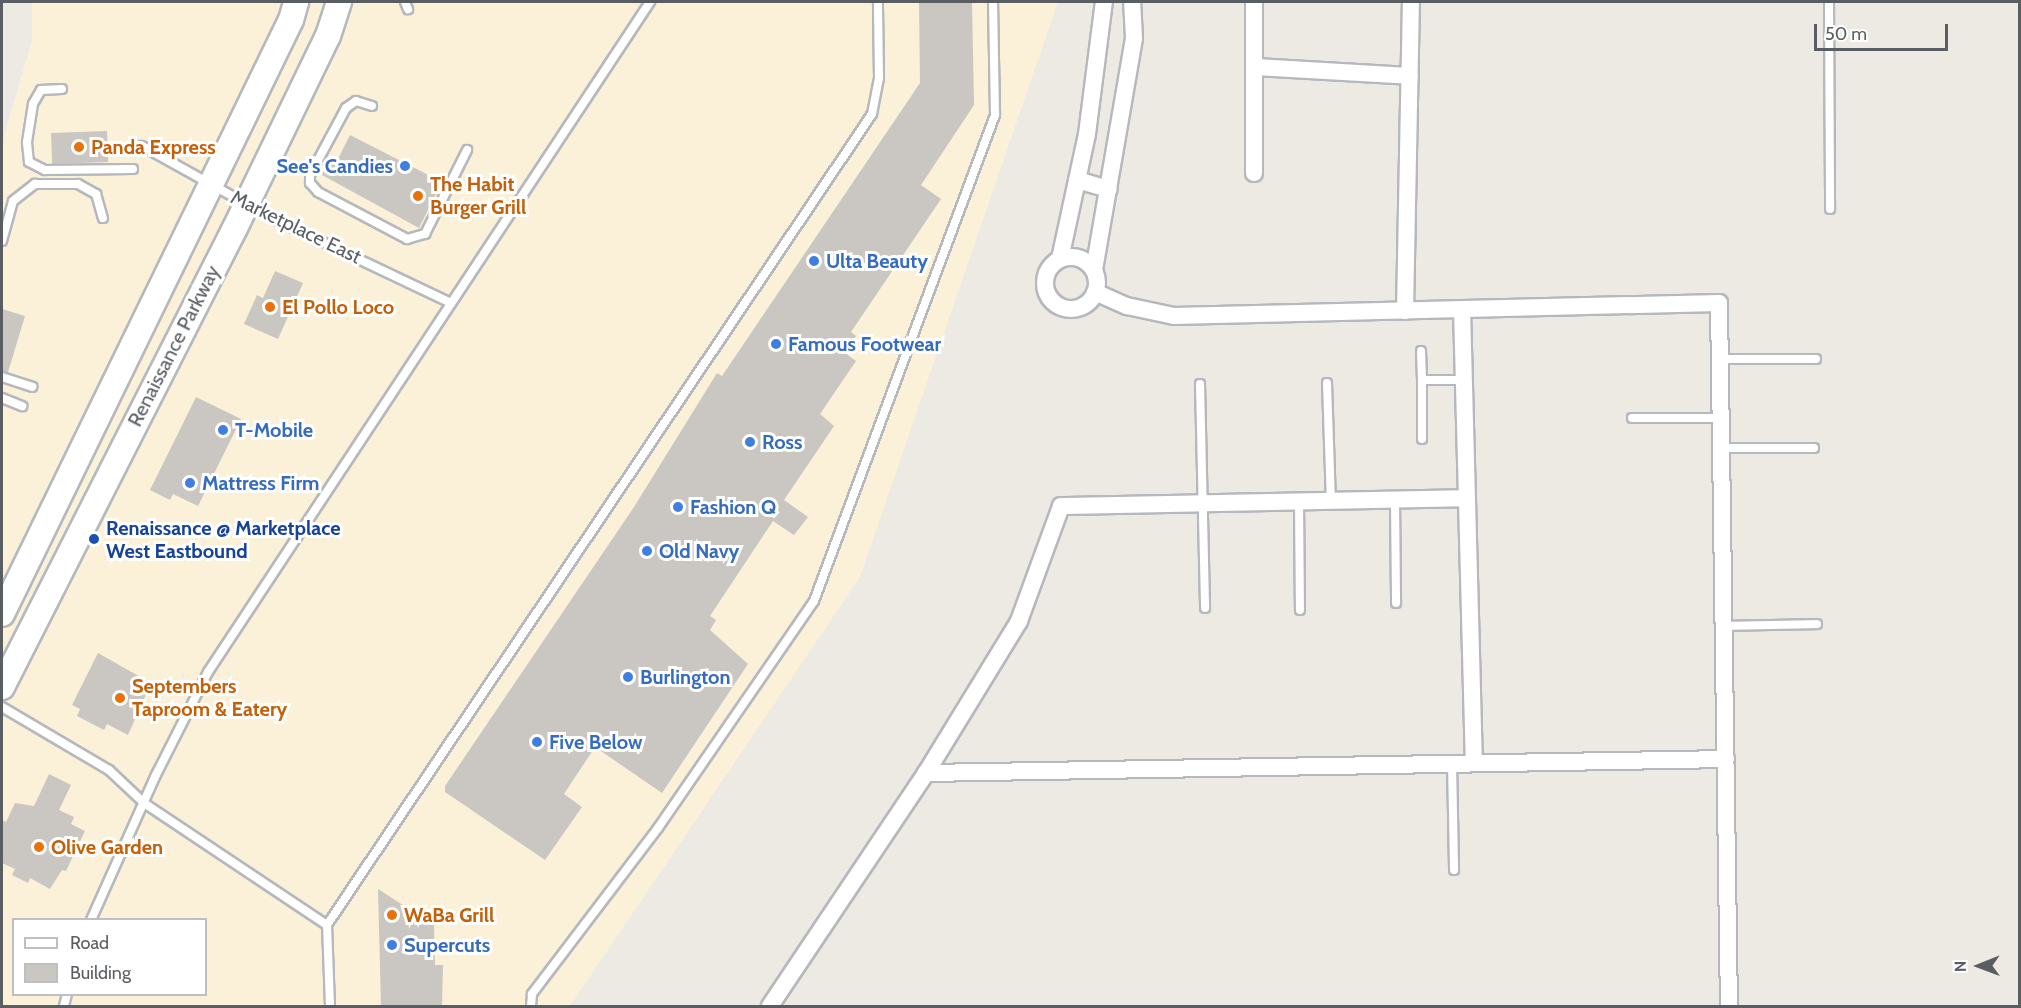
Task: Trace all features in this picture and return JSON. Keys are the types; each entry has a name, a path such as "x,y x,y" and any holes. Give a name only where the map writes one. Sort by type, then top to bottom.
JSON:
{"street":[{"name":"Renaissance Parkway","path":"2,614 291,20 296,2"},
{"name":"Renaissance Parkway","path":"2,687 246,204 328,36 339,2"},
{"path":"1104,2 1105,17 1077,180 1060,259 1045,279 1049,296 1055,303 1071,309 1080,307 1095,292 1094,270 1110,189 1134,38 1132,2"},
{"path":"1254,2 1256,67 1254,172"},
{"path":"1405,311 1411,2"},
{"path":"1256,67 1410,76"},
{"path":"1077,180 1110,189"},
{"path":"1060,259 1075,257 1094,270"},
{"path":"1095,292 1127,306 1174,316 1719,303 1729,1006"},
{"path":"1462,309 1474,761"},
{"path":"770,1006 926,773 1019,621 1061,506 1467,498"},
{"path":"926,773 1452,761 1726,759"}],"lane":[{"path":"91,918 208,672 650,2"},
{"path":"330,1006 327,926 872,114 879,78 878,2"},
{"path":"531,1006 532,994 658,828 814,601 995,115 993,2"},
{"path":"1829,2 1830,209"},
{"path":"62,88 41,90 33,104 27,142 29,162 45,170 133,169"},
{"path":"372,106 356,101 346,108 310,175 310,183 318,192 407,239 425,234 467,150"},
{"name":"Marketplace East","path":"142,146 246,204 451,303"},
{"path":"2,241 14,201 35,184 78,184 96,194 103,218"},
{"path":"1421,351 1422,439"},
{"path":"1720,359 1816,359"},
{"path":"2,377 32,387"},
{"path":"1422,380 1464,380"},
{"path":"1327,383 1330,501"},
{"path":"1200,384 1204,608"},
{"path":"2,398 22,405"},
{"path":"1632,418 1721,418"},
{"path":"1721,448 1814,448"},
{"path":"1299,501 1300,610"},
{"path":"1395,501 1396,603"},
{"path":"1724,626 1817,624"},
{"path":"2,706 109,770 144,803 327,926"},
{"path":"1452,761 1454,870"}],"shaded area":[{"path":"32,2 1058,2 860,577 570,1006 2,1006 2,143 32,40"}],"building":[{"path":"919,2 972,2 974,105 921,185 941,199 851,332 856,336 845,353 856,361 820,414 834,426 784,500 808,517 794,535 773,521 710,616 716,620 710,630 748,664 662,793 595,747 564,794 582,807 545,860 445,792 445,786 634,507 717,373 722,376 920,83"},
{"name":"Panda Express","path":"107,131 108,162 52,164 51,133"},
{"path":"350,135 442,182 419,228 322,175 331,156 338,159"},
{"name":"El Pollo Loco","path":"275,271 303,283 278,339 244,324 257,295 263,298"},
{"path":"2,309 25,316 8,372 2,371"},
{"path":"196,397 241,419 198,506 173,494 170,500 150,490"},
{"path":"98,653 151,683 128,735 107,724 104,730 77,716 80,709 72,705"},
{"name":"Olive Garden","path":"49,774 71,785 59,810 74,817 71,824 85,831 66,871 62,870 50,889 30,878 28,883 12,875 15,869 2,863 2,820 6,822 15,803 34,806"},
{"path":"378,889 434,925 435,965 443,965 442,1006 381,1006"}],"place":[{"name":"Panda Express","path":"79,147"},
{"name":"See's Candies","path":"405,166"},
{"name":"The Habit Burger Grill","path":"418,196"},
{"name":"Ulta Beauty","path":"814,261"},
{"name":"El Pollo Loco","path":"270,307"},
{"name":"Famous Footwear","path":"776,344"},
{"name":"T-Mobile","path":"223,430"},
{"name":"Ross","path":"750,442"},
{"name":"Mattress Firm","path":"190,483"},
{"name":"Fashion Q","path":"678,507"},
{"name":"Renaissance @ Marketplace West Eastbound","path":"94,539"},
{"name":"Old Navy","path":"647,551"},
{"name":"Burlington","path":"628,677"},
{"name":"Septembers Taproom & Eatery","path":"120,698"},
{"name":"Five Below","path":"537,742"},
{"name":"Olive Garden","path":"39,847"},
{"name":"WaBa Grill","path":"392,915"},
{"name":"Supercuts","path":"392,945"}]}
